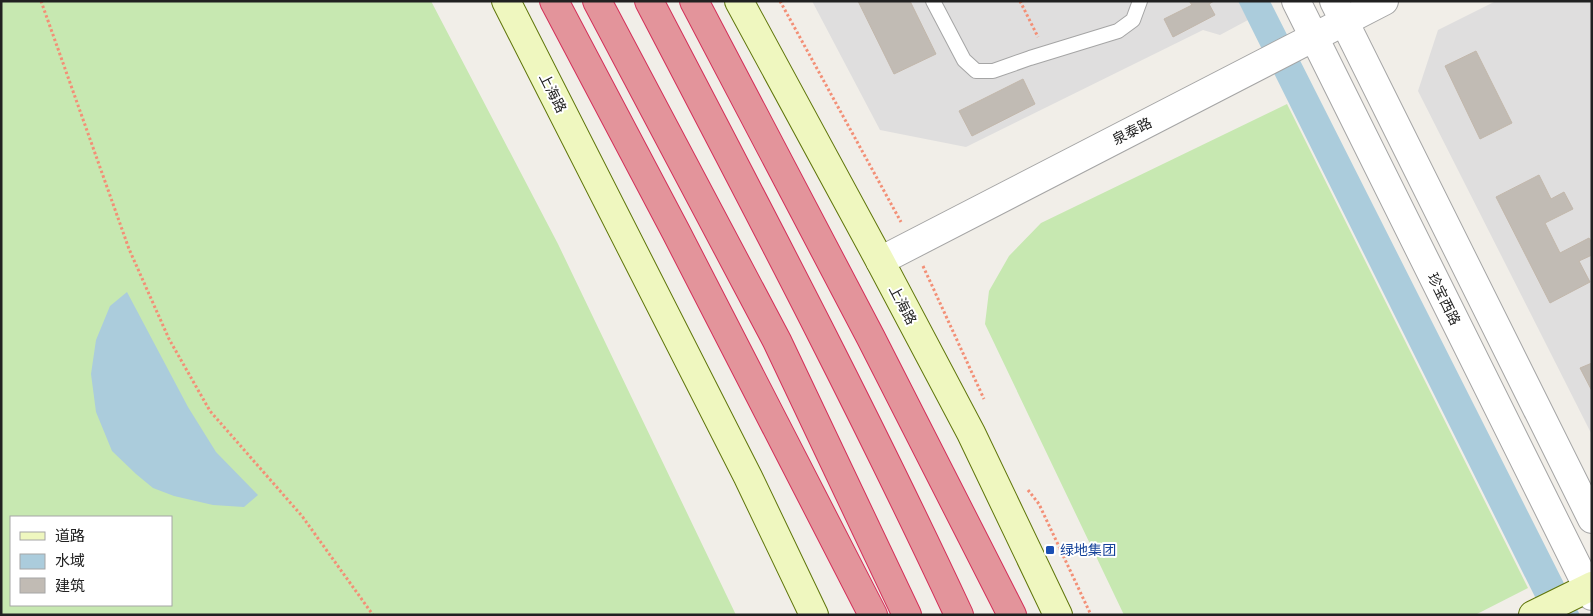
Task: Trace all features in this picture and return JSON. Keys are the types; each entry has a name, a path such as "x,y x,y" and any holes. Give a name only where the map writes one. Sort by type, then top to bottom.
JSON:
{"highway":[{"path":"554,1 676,232 873,615"},
{"path":"597,1 777,341 907,615"},
{"path":"650,1 792,275 919,530 959,615"},
{"path":"694,1 814,233 871,338 1012,615"}],"main road":[{"name":"上海路","path":"506,1 748,477 814,615"},
{"name":"上海路","path":"738,1 880,261 970,433 1058,615"},
{"path":"970,433 1051,615"},
{"path":"748,477 823,615"},
{"path":"1533,615 1590,590"}],"street":[{"name":"珍宝西路","path":"1296,1 1590,590"},
{"name":"泉泰路","path":"880,261 1314,38 1339,12 1384,1"},
{"path":"1339,12 1592,519"}],"lane":[{"path":"933,1 964,60 976,71 993,71 1118,31 1133,20 1140,1"}],"path":[{"path":"41,1 130,249 169,339 210,411 302,516 373,615"},
{"path":"780,1 913,244 987,405"},
{"path":"1020,1 1046,54"},
{"path":"1027,488 1039,504 1091,615"}],"shaded area":[{"path":"812,1 1238,1 1248,20 1220,35 1203,30 966,147 880,130"},
{"path":"1496,1 1592,1 1592,435 1418,91 1438,30"}],"green space":[{"path":"1,1 431,1 558,244 736,615 1,615"},
{"path":"1287,104 1528,588 1475,615 1124,615 985,324 989,291 1009,256 1041,223"}],"water":[{"path":"1238,1 1270,1 1580,615 1544,615"},
{"path":"127,292 188,407 216,452 258,495 244,507 213,505 174,496 153,488 112,451 96,412 91,374 96,340 110,306"}],"building":[{"path":"858,1 910,1 936,54 894,74"},
{"path":"1189,1 1214,1 1209,4 1215,15 1173,37 1164,19 1192,5"},
{"path":"1476,51 1512,123 1480,139 1445,66"},
{"path":"1023,79 1035,104 972,136 959,111"},
{"path":"1539,175 1551,199 1564,192 1573,209 1545,223 1560,253 1589,238 1592,243 1592,255 1579,261 1590,282 1550,303 1496,197"},
{"path":"1592,363 1592,391 1580,368"}],"place":[{"name":"绿地集团","path":"1050,550"}]}
